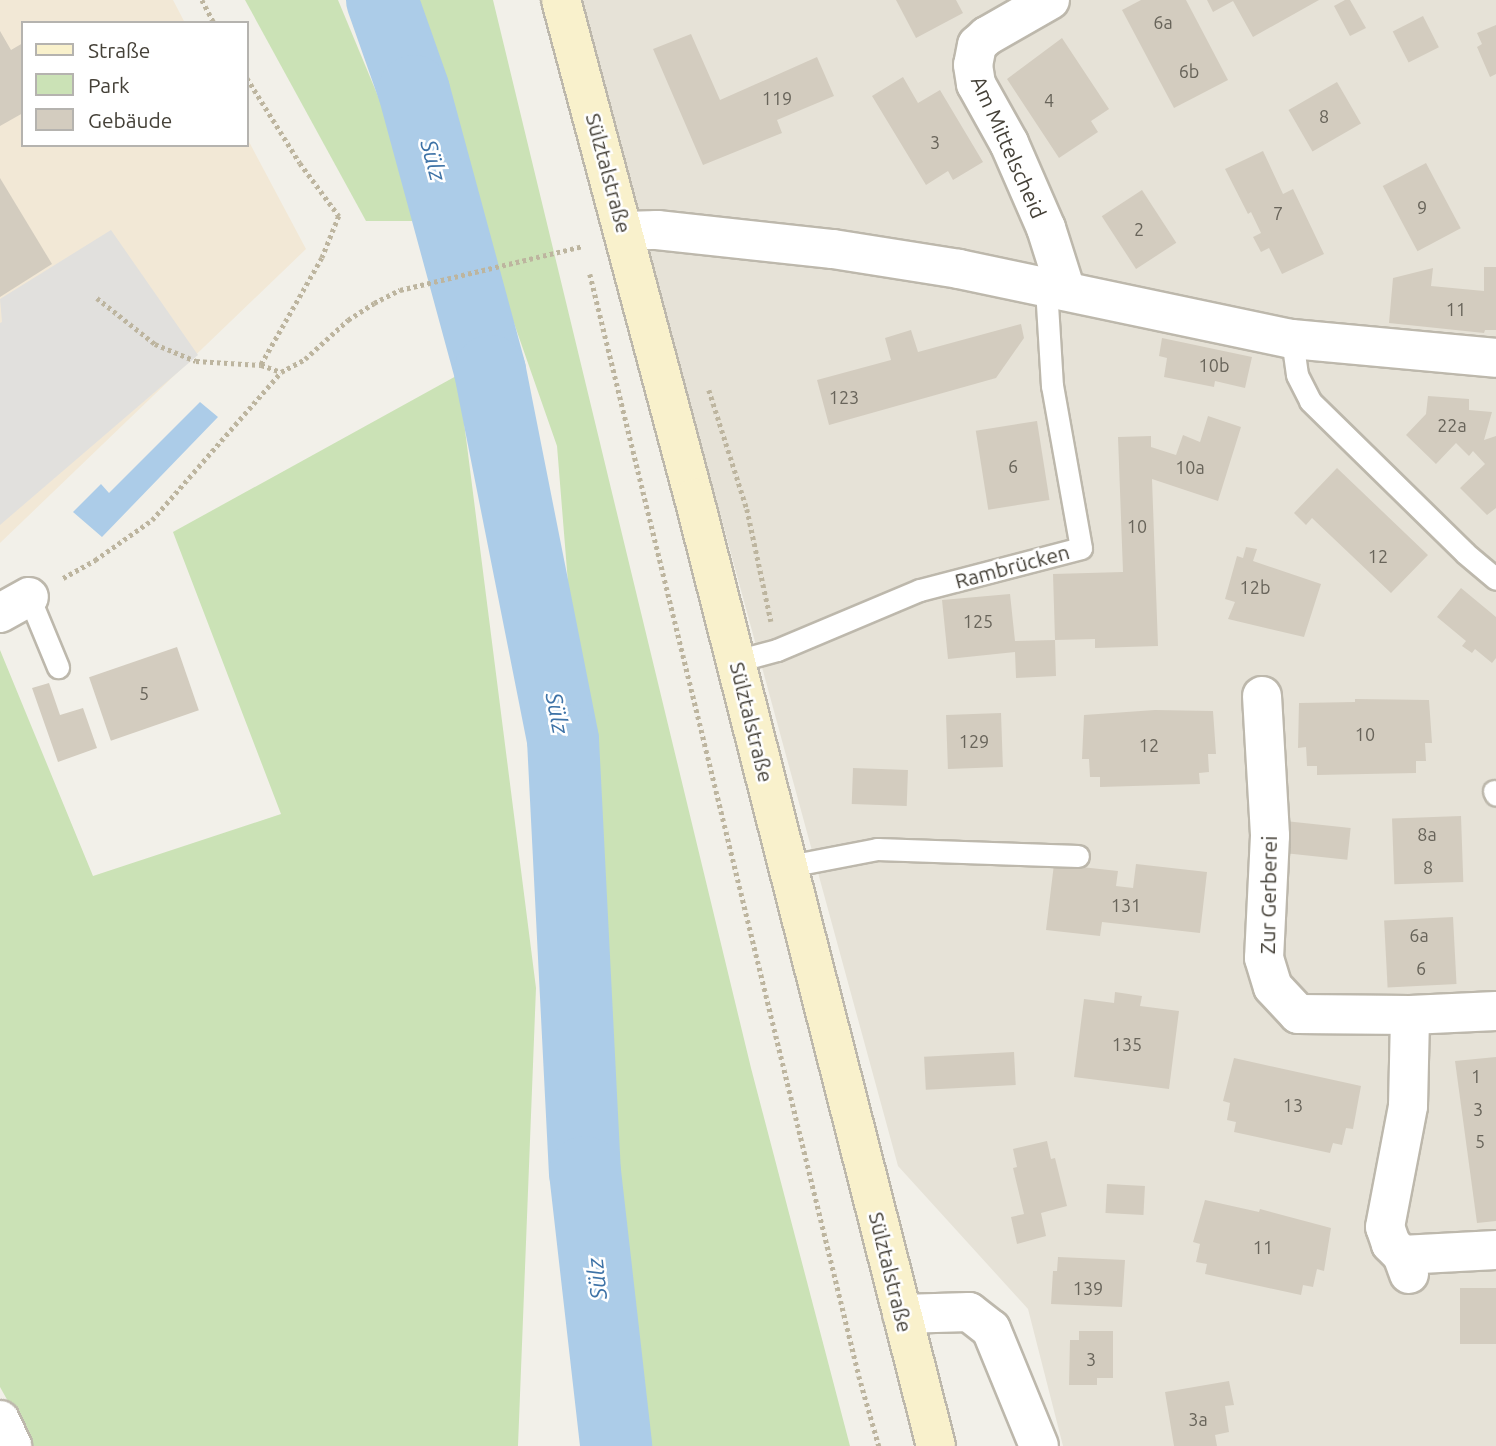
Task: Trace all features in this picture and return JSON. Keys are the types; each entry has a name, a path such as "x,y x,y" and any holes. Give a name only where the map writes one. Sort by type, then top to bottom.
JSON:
{"main road":[{"name":"Sülztalstraße","path":"561,0 625,231 936,1446"}],"street":[{"name":"Am Mittelscheid","path":"1050,0 987,36 977,46 973,65 976,84 1009,143 1046,228 1056,289"},
{"path":"625,231 657,230 833,249 959,269 1292,339 1496,358"},
{"name":"Zur Gerberei","path":"1262,696 1270,836 1264,958 1273,986 1298,1014 1410,1015 1495,1002"},
{"path":"1410,1015 1408,1106 1385,1227 1391,1244 1406,1264 1496,1250"},
{"path":"902,1314 969,1312 991,1329 1040,1446"},
{"path":"0,1420 12,1446"}],"lane":[{"name":"Rambrücken","path":"736,661 777,650 920,590 1081,548 1052,386 1056,289"},
{"path":"1292,339 1297,374 1310,401 1465,553 1496,579"},
{"path":"15,605 58,667"},
{"path":"789,866 877,849 1078,856"}],"path":[{"path":"202,0 213,21"},
{"path":"248,80 300,163 339,216 322,258 261,365"},
{"path":"580,233 586,259"},
{"path":"15,605 95,561 152,520 281,372 305,359 348,320 400,290 583,246"},
{"path":"590,273 855,1363 879,1446"},
{"path":"97,298 155,344 196,361 261,365 281,372"}],"shaded area":[{"path":"0,0 173,0 184,21 21,21 21,147 248,147 248,140 306,249 0,543"},
{"path":"580,0 1496,0 1496,1446 1063,1446 1028,1309 898,1166"},
{"path":"111,230 198,355 0,525 0,299"}],"green space":[{"path":"245,0 338,0 430,221 366,221"},
{"path":"401,0 493,0 751,1068 850,1446 594,1446 603,1287 598,956 557,446"},
{"path":"458,375 536,988 518,1446 33,1446 0,1387 0,650 93,876 281,814 173,532"}],"water":[{"path":"200,402 218,417 102,537 73,512 101,484 109,493"}],"building":[{"path":"896,0 956,0 963,13 916,38"},
{"path":"1141,0 1186,0 1228,80 1174,108 1122,10"},
{"path":"1207,0 1319,0 1253,37 1233,1 1213,12"},
{"path":"1350,0 1366,28 1350,36 1334,6"},
{"path":"1423,16 1439,47 1409,63 1393,31"},
{"path":"1496,25 1496,74 1490,77 1477,47 1482,44 1477,33"},
{"path":"0,31 11,50 21,44 21,114 0,126"},
{"path":"691,34 720,100 817,57 834,96 777,120 782,133 703,165 653,49"},
{"path":"1062,38 1109,109 1091,121 1098,132 1059,158 1007,79"},
{"path":"903,77 918,103 940,90 983,162 953,180 948,171 926,185 872,96"},
{"path":"1337,82 1361,124 1313,152 1289,110"},
{"path":"1263,151 1283,194 1293,189 1324,254 1282,274 1269,248 1261,252 1253,237 1261,233 1225,169"},
{"path":"1426,163 1461,228 1417,251 1383,186"},
{"path":"0,178 52,264 0,297"},
{"path":"1142,190 1176,243 1136,269 1102,216"},
{"path":"1484,267 1496,267 1496,330 1485,330 1484,333 1389,323 1393,278 1433,268 1431,286 1484,291"},
{"path":"1021,324 1024,338 996,378 829,425 817,380 891,360 885,338 911,330 918,352"},
{"path":"1162,338 1252,357 1245,388 1215,381 1214,387 1164,377 1167,358 1159,356"},
{"path":"1428,396 1469,399 1469,410 1492,412 1484,440 1496,436 1496,508 1487,515 1460,488 1485,464 1473,451 1469,456 1456,443 1436,464 1406,435 1426,414"},
{"path":"1208,416 1241,427 1218,501 1152,479 1158,646 1095,648 1095,639 1055,640 1053,574 1123,572 1118,437 1151,436 1151,447 1176,455 1183,435 1200,442"},
{"path":"1037,421 1050,500 988,510 976,431"},
{"path":"1337,468 1428,555 1391,593 1312,518 1306,525 1294,513"},
{"path":"1246,547 1257,549 1253,561 1321,584 1304,637 1228,619 1235,602 1225,599 1237,556 1243,558"},
{"path":"1461,588 1496,617 1496,658 1492,663 1475,649 1472,653 1462,646 1466,641 1437,617"},
{"path":"1010,594 1015,641 1055,640 1056,676 1016,678 1015,652 948,659 942,600"},
{"path":"177,647 199,710 111,741 89,677"},
{"path":"49,683 60,715 83,708 97,748 58,762 32,688"},
{"path":"1355,699 1429,700 1432,743 1425,743 1426,761 1416,761 1416,773 1317,775 1317,766 1307,766 1306,747 1298,748 1299,703 1355,702"},
{"path":"1155,710 1213,711 1216,754 1208,754 1209,772 1199,773 1200,784 1100,787 1100,777 1090,777 1089,759 1082,759 1084,715"},
{"path":"1001,713 1003,767 948,769 946,715"},
{"path":"853,768 908,770 907,806 852,804"},
{"path":"1461,816 1463,882 1394,884 1392,818"},
{"path":"1285,821 1351,828 1347,860 1282,853"},
{"path":"1054,864 1118,871 1116,886 1133,888 1136,864 1207,872 1200,933 1102,922 1100,936 1046,930"},
{"path":"1453,917 1457,984 1388,988 1384,921"},
{"path":"1115,992 1142,996 1140,1006 1179,1011 1169,1089 1074,1077 1084,999 1114,1003"},
{"path":"1014,1052 1016,1085 926,1090 924,1057"},
{"path":"1496,1057 1496,1221 1477,1223 1455,1061"},
{"path":"1234,1058 1361,1086 1353,1129 1346,1128 1342,1145 1333,1143 1330,1153 1234,1132 1236,1122 1227,1120 1230,1103 1223,1101"},
{"path":"1047,1141 1051,1159 1055,1158 1067,1206 1041,1213 1046,1236 1017,1244 1011,1217 1024,1214 1013,1168 1017,1167 1013,1149"},
{"path":"1107,1184 1145,1186 1143,1215 1105,1213"},
{"path":"1205,1200 1259,1212 1260,1209 1331,1228 1324,1271 1317,1269 1313,1287 1303,1285 1301,1295 1205,1274 1207,1264 1196,1262 1200,1244 1193,1242"},
{"path":"1058,1257 1125,1260 1122,1307 1051,1304 1053,1271 1057,1271"},
{"path":"1460,1288 1496,1288 1496,1344 1460,1344"},
{"path":"1079,1331 1113,1331 1113,1378 1097,1378 1097,1385 1069,1385 1070,1340 1079,1340"},
{"path":"1229,1381 1234,1405 1225,1406 1229,1432 1215,1435 1217,1446 1174,1446 1165,1392"}],"waterway":[{"name":"Sülz","path":"382,0 414,91 490,371 563,740 585,1172 616,1446"}]}
